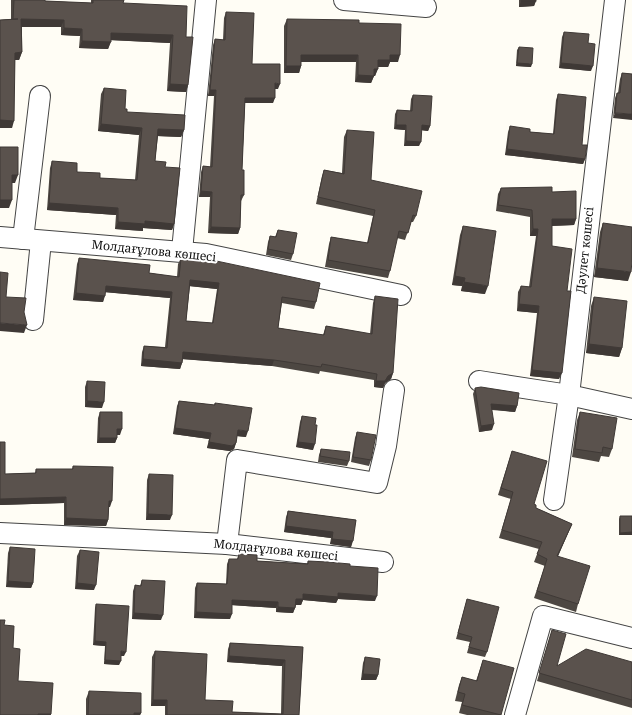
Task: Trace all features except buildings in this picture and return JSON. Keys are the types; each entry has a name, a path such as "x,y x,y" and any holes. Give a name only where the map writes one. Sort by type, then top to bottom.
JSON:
{"street":[{"path":"182,251 206,0"},
{"path":"344,0 426,7"},
{"name":"Дәулет көшесі","path":"554,500 569,395 615,0"},
{"path":"33,320 32,240 40,96"},
{"name":"Молдағұлова көшесі","path":"0,237 206,254 401,295"},
{"path":"479,381 569,395 632,409"},
{"path":"227,544 237,460 377,483 386,446 394,390"},
{"name":"Молдағұлова көшесі","path":"0,533 227,544 383,562"},
{"path":"515,715 543,616 632,638"}]}
